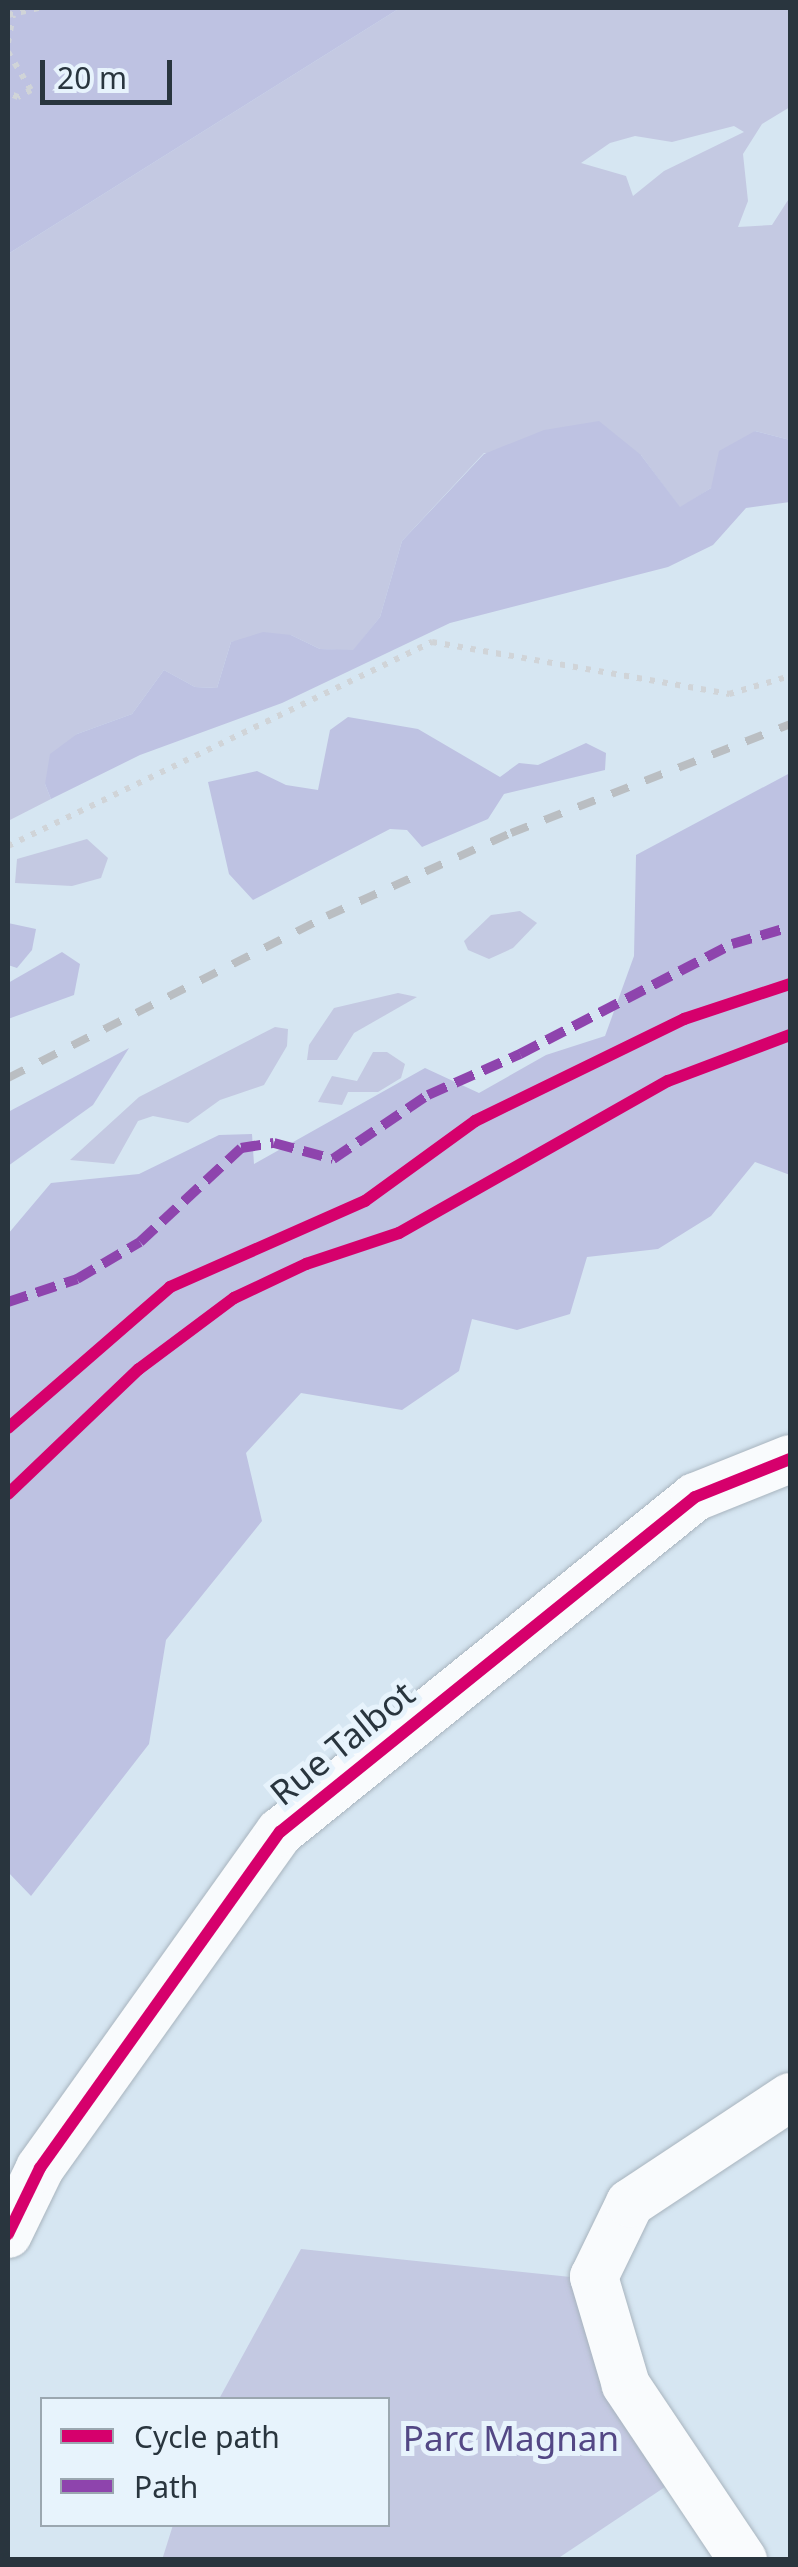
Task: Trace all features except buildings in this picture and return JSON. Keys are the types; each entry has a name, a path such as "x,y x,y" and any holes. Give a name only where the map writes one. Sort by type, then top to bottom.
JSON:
{"street":[{"name":"Rue Talbot","path":"8,2234 40,2168 280,1832 695,1497 790,1459"},
{"path":"744,2560 626,2385 594,2276 630,2203 790,2098"}],"path":[{"path":"8,43 10,15 38,8"},
{"path":"8,52 31,90 18,97 8,93"},
{"path":"8,846 432,642 728,694 790,676"}],"green space":[{"path":"400,8 790,8 790,107 762,124 743,154 748,201 738,227 772,225 790,197 790,440 755,431 711,488 680,508 641,455 484,453 402,541 380,617 353,651 320,649 291,635 231,642 217,688 195,687 164,670 132,714 77,734 45,784 51,799 8,821 8,254","holes":["734,126 744,132 664,171 633,196 626,176 581,163 610,143 635,136 672,142"]},
{"path":"87,839 108,858 101,878 72,886 15,883 17,859"},
{"path":"520,911 537,923 513,948 489,959 468,950 464,941 491,915"},
{"path":"398,993 417,997 354,1033 337,1060 307,1060 309,1045 334,1008"},
{"path":"275,1027 288,1029 287,1046 264,1085 220,1100 188,1123 153,1116 138,1121 114,1164 70,1160 139,1097"},
{"path":"373,1052 387,1052 405,1064 401,1078 378,1092 348,1092 342,1105 318,1102 332,1076 357,1081"},
{"name":"Parc Magnan","path":"301,2249 590,2279 680,2477 557,2559 162,2560 172,2527 390,2527 390,2397 220,2397"}],"shaded area":[{"path":"8,8 400,8 8,254"},
{"path":"599,421 641,455 680,507 711,488 719,451 755,431 790,440 790,502 746,508 713,545 668,567 450,623 282,703 140,755 51,799 45,784 50,754 77,734 132,714 164,670 195,687 217,688 231,642 263,632 291,635 320,649 353,650 380,617 402,541 484,454 544,430"},
{"path":"348,717 418,729 500,777 519,763 538,765 586,743 606,753 605,770 504,794 488,819 422,847 407,830 390,829 253,900 229,874 208,782 257,771 286,785 318,790 330,730"},
{"path":"790,773 790,1175 755,1162 711,1216 658,1249 587,1257 570,1314 517,1330 472,1319 459,1371 402,1410 301,1393 246,1453 262,1521 166,1640 149,1744 31,1896 8,1872 8,1234 51,1183 139,1174 219,1135 252,1134 254,1164 425,1068 479,1093 546,1055 605,1036 634,956 636,855"},
{"path":"8,923 36,929 32,950 17,968 8,965"},
{"path":"62,952 80,964 74,995 8,1019 8,983"},
{"path":"129,1048 93,1105 8,1166 8,1112"}],"railway":[{"path":"8,1078 327,916 511,833 790,724"}],"marked path":[{"path":"8,1302 77,1279 140,1242 241,1148 274,1143 333,1159 428,1095 520,1054 732,944 790,927"}],"cycle path":[{"path":"8,1428 170,1287 365,1201 475,1121 684,1019 790,984"},
{"path":"8,1494 139,1369 234,1298 306,1264 399,1233 668,1081 790,1035"},
{"path":"8,2234 40,2168 280,1832 695,1497 790,1459"}]}
